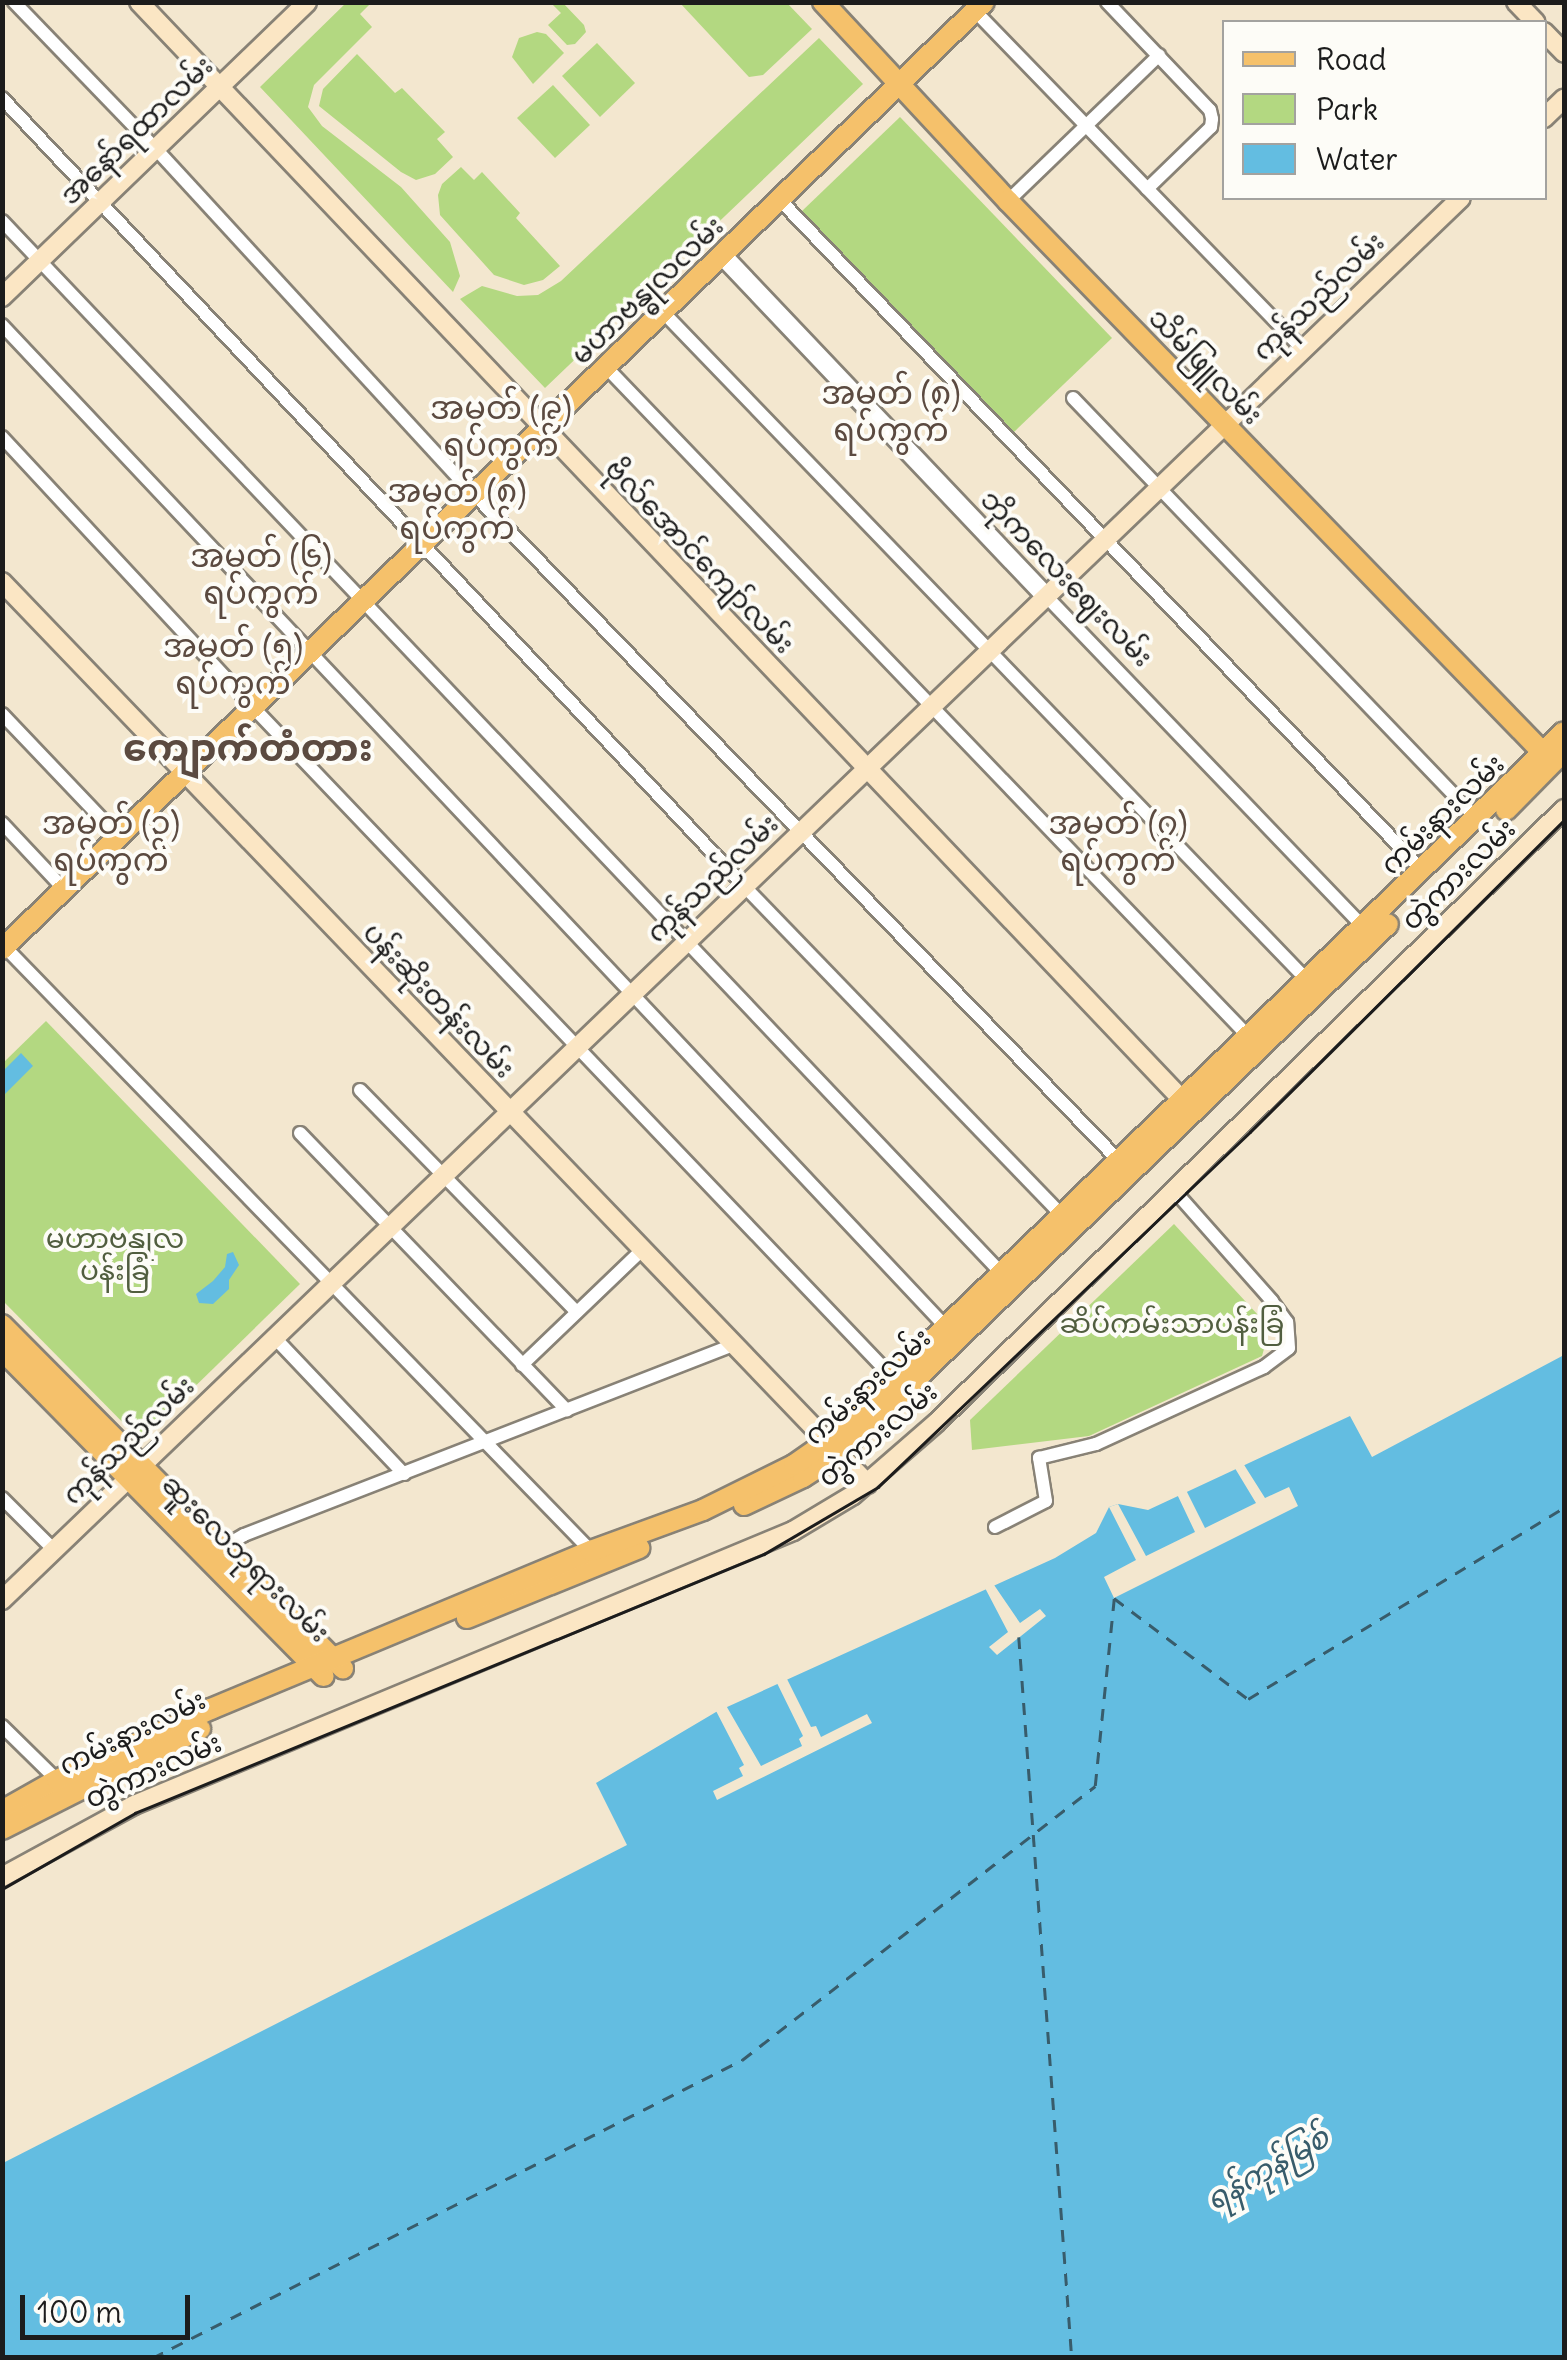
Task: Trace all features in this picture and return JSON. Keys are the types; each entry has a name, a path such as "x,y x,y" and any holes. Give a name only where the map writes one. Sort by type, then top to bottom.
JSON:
{"main road":[{"name":"ဗိုလ်အောင်ကျော်လမ်း","path":"138,2 1183,1100"},
{"name":"အနော်ရထာလမ်း","path":"2,298 308,2"},
{"name":"သိမ်ဖြူလမ်း","path":"823,2 1008,201 1498,710 1553,756"},
{"name":"မဟာဗန္ဓုလလမ်း","path":"3,946 62,886 185,775 305,650 542,430 979,7"},
{"name":"ကုန်သည်လမ်း","path":"2,1600 1459,200"},
{"name":"ပန်းဆိုးတန်းလမ်း","path":"2,582 868,1484"},
{"path":"1498,710 1546,737 1564,731"},
{"path":"1483,813 1520,762 1498,710"},
{"name":"ကမ်းနားလမ်း","path":"2,1811 596,1556 705,1516 831,1449 1068,1222 1183,1100 1369,933 1553,756 1564,731"},
{"name":"ကမ်းနားလမ်း","path":"1183,1100 1184,1090 1202,1084 1308,982 1369,933 1423,871 1483,813 1553,756"},
{"name":"တွဲကားလမ်း","path":"2,1877 134,1805 793,1531 868,1484 1564,808"},
{"name":"ကမ်းနားလမ်း","path":"1068,1222 1120,1162 1165,1119 1174,1100 1183,1100"},
{"name":"ကမ်းနားလမ်း","path":"831,1449 893,1378 946,1327 1008,1280"},
{"path":"2,1325 135,1472"},
{"path":"2,1350 135,1472"},
{"name":"ဆူးလေဘုရားလမ်း","path":"135,1472 330,1668"},
{"name":"ဆူးလေဘုရားလမ်း","path":"216,1552 314,1638 330,1668"},
{"name":"ကမ်းနားလမ်း","path":"2,1829 63,1786"}],"street":[{"path":"14,2 156,149 472,492 1120,1162"},
{"path":"1107,2 1210,110 1212,118 1211,127 1147,189"},
{"path":"979,7 1086,126 1303,349"},
{"path":"1008,201 1159,55"},
{"path":"2,98 744,886 1068,1222"},
{"path":"780,200 1423,871"},
{"path":"2,221 1008,1280"},
{"name":"ဘိုကလေးဈေးလမ်း","path":"722,256 1369,933"},
{"path":"662,312 1308,982"},
{"path":"2,325 946,1327"},
{"path":"606,367 1250,1038"},
{"path":"1073,398 1483,813"},
{"path":"2,438 250,704 893,1378"},
{"path":"2,714 117,835"},
{"path":"2,823 62,886"},
{"path":"3,946 596,1556"},
{"path":"360,1090 576,1312"},
{"path":"300,1134 566,1410"},
{"path":"995,1527 1046,1501 1038,1458 1096,1444 1264,1366 1289,1348 1287,1322 1272,1300 1181,1198 1170,1194"},
{"path":"522,1364 642,1250"},
{"path":"274,1338 404,1474"},
{"path":"216,1552 733,1345"},
{"path":"2,1498 54,1550"},
{"path":"2,1726 63,1786"}],"green space":[{"path":"347,2 371,3 360,14 372,27 314,85 308,107 322,126 401,187 450,242 460,276 453,292 260,87"},
{"path":"551,3 563,3 584,25 586,32 575,44 567,45 548,25 561,13"},
{"path":"680,3 787,3 812,29 763,75 749,77"},
{"path":"537,32 546,34 564,53 533,84 512,57 519,38"},
{"path":"819,38 863,84 545,388 460,299 482,286 517,296 538,295 561,281"},
{"path":"597,43 635,83 600,117 562,76"},
{"path":"357,54 395,93 402,88 445,132 437,139 453,157 435,174 416,180 401,172 319,106 323,89"},
{"path":"553,85 590,125 555,158 517,118"},
{"path":"900,117 1112,338 1014,432 802,211"},
{"path":"461,167 474,180 482,172 520,213 516,218 560,266 543,280 524,285 494,275 440,215 438,195 442,184"},
{"name":"မဟာဗန္ဓုလ ပန်းခြံ","path":"46,1021 300,1284 140,1440 3,1301 3,1063"},
{"name":"ဆိပ်ကမ်းသာပန်းခြံ","path":"1174,1224 1270,1328 1262,1356 1089,1436 972,1450 970,1420"}],"water":[{"path":"21,1053 33,1066 3,1096 3,1071"},
{"path":"233,1252 239,1265 229,1280 229,1289 213,1304 199,1303 196,1294 213,1281 225,1267 227,1254"},
{"name":"ရန်ကုန်မြစ်","path":"1564,1355 1564,2357 3,2358 3,2163 627,1845 596,1783 716,1712 1055,1558 1096,1533 1109,1507 1118,1504 1148,1510 1350,1416 1372,1457"}],"pier":[{"path":"1241,1460 1265,1498 1289,1487 1298,1506 1114,1598 1104,1577 1136,1560 1109,1507 1118,1504 1146,1556 1195,1532 1176,1492 1185,1488 1205,1528 1256,1503 1233,1465"},
{"path":"992,1582 1020,1623 1040,1609 1046,1616 997,1655 989,1647 1008,1632 984,1586"},
{"path":"785,1675 811,1727 816,1726 821,1737 867,1714 872,1723 717,1800 713,1791 743,1776 739,1768 744,1765 714,1707 724,1702 761,1766 802,1746 799,1739 803,1736 775,1679"}],"ferry route":[{"path":"152,2358 742,2060 1095,1786 1114,1598 1248,1699 1564,1508"},
{"path":"1019,1637 1072,2358"}],"tram line":[{"path":"2,1889 135,1813 764,1554 878,1487 1250,1132 1564,820"}],"district":[{"name":"အမှတ် (၈) ရပ်ကွက်","path":"891,412"},
{"name":"အမှတ် (၉) ရပ်ကွက်","path":"501,428"},
{"name":"အမှတ် (၈) ရပ်ကွက်","path":"457,510"},
{"name":"အမှတ် (၆) ရပ်ကွက်","path":"261,576"},
{"name":"အမှတ် (၅) ရပ်ကွက်","path":"233,666"},
{"name":"ကျောက်တံတား","path":"248,748"},
{"name":"အမှတ် (၃) ရပ်ကွက်","path":"111,842"},
{"name":"အမှတ် (၇) ရပ်ကွက်","path":"1118,842"}]}
